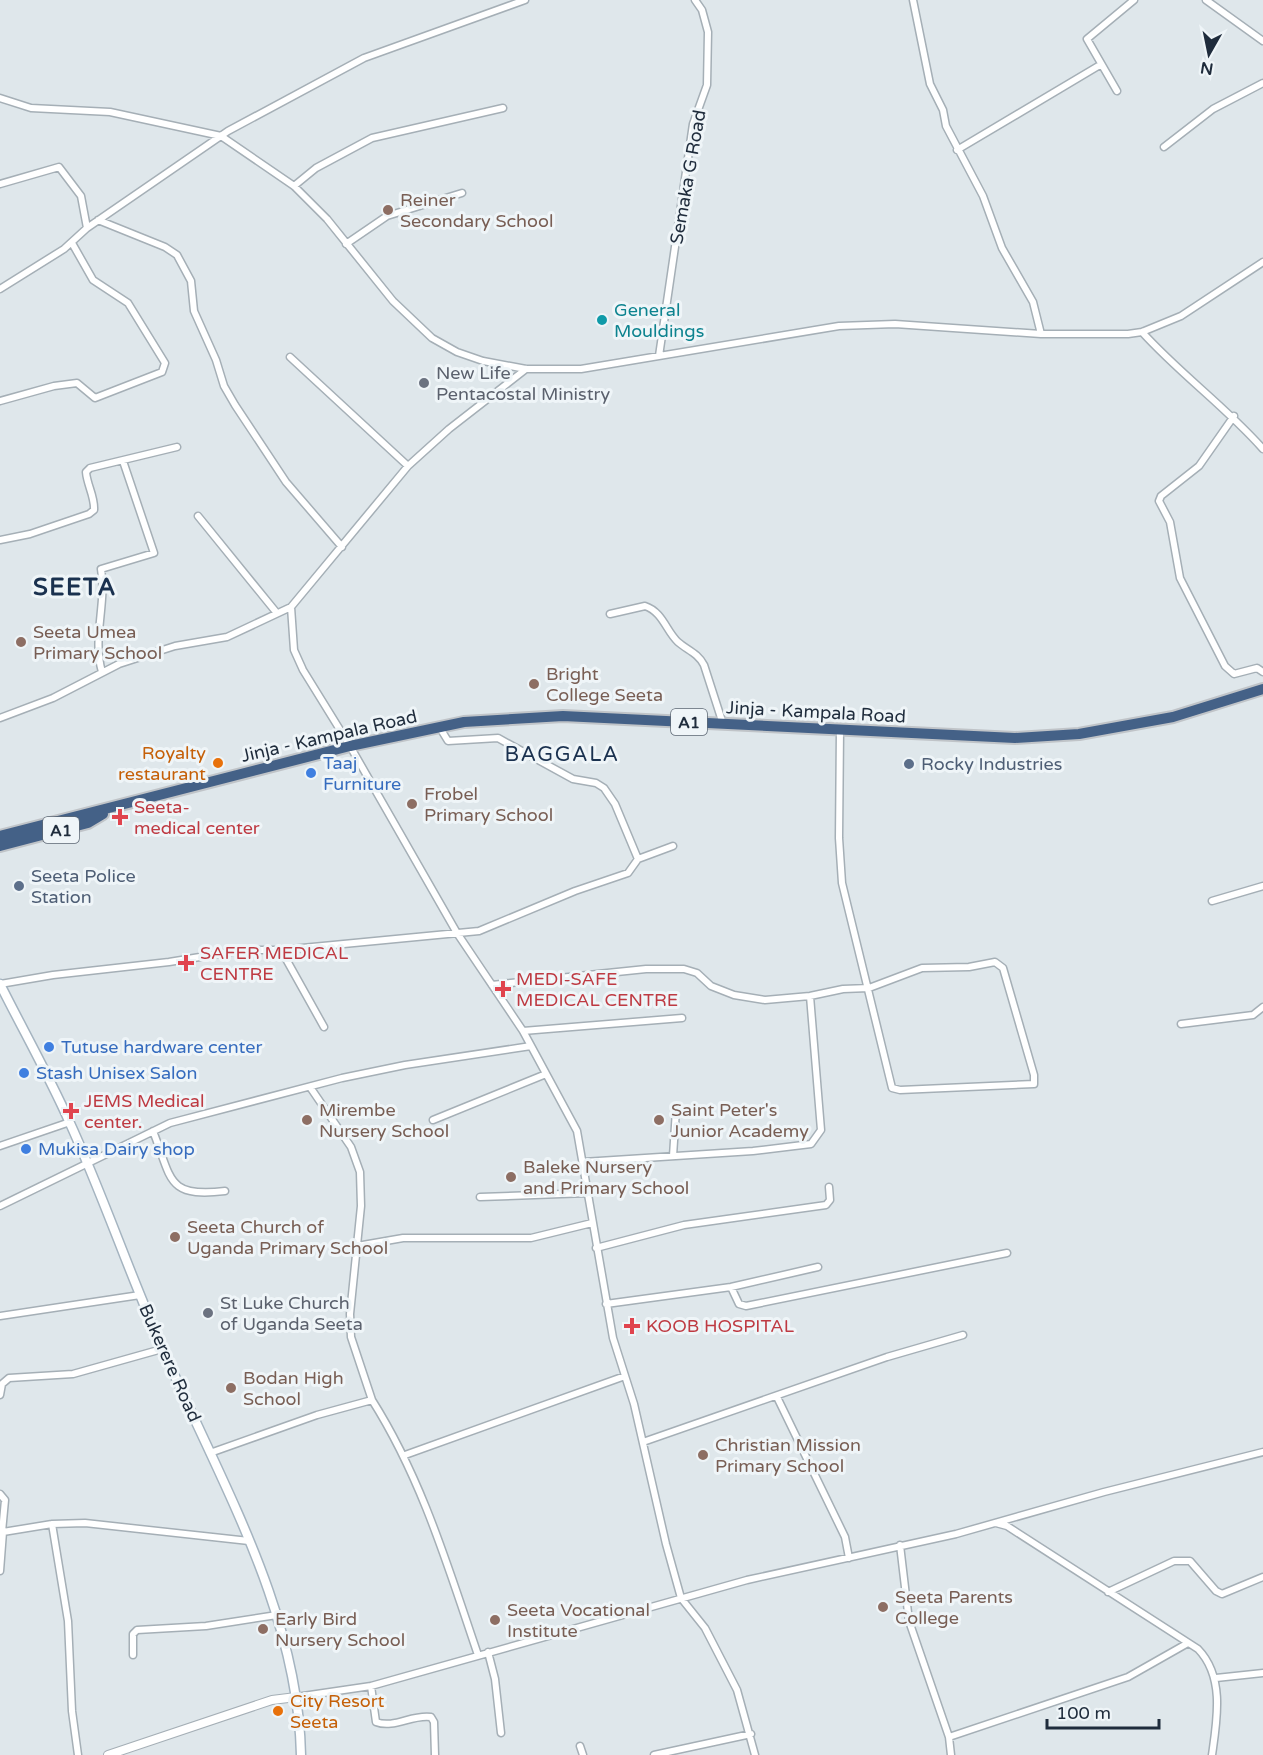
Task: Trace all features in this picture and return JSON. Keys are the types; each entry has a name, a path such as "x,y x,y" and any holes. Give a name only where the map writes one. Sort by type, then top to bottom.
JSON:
{"highway":[{"name":"Jinja - Kampala Road","path":"0,836 350,746 490,719 564,716 1016,738 1079,734 1173,717 1263,689"},
{"name":"Jinja - Kampala Road","path":"0,846 88,823 119,805"}],"main road":[{"name":"Bukerere Road","path":"0,984 70,1122 162,1349 249,1541 277,1615 292,1668 300,1723 301,1755"}],"street":[{"path":"0,289 72,243 98,220 228,131 364,58 525,0"},
{"name":"Semaka G Road","path":"658,356 693,124 707,85 709,71 708,32 702,10 695,0"},
{"path":"913,0 930,84 957,150 983,196 1002,248 1034,302 1041,334"},
{"path":"1117,91 1100,65 1088,37 1134,0"},
{"path":"1206,0 1263,41"},
{"path":"957,150 1100,65"},
{"path":"1164,147 1213,109 1263,83"},
{"path":"0,98 31,108 110,112 221,136 294,186 327,219 393,301 432,338 457,352 483,361 526,369 581,369 839,326 895,324 1104,336 1142,332 1181,316 1263,262"},
{"path":"294,186 316,168 372,138 503,108"},
{"path":"0,184 59,167 81,196 87,228"},
{"path":"345,244 387,216 462,193"},
{"path":"98,220 165,247 177,255 186,268 194,311 216,360 224,386 286,482 342,547"},
{"path":"0,401 54,386 77,383 95,398 162,372 165,368 165,363 128,303 93,280 72,243"},
{"path":"1142,332 1207,395 1234,416 1263,449"},
{"path":"290,357 408,466"},
{"path":"0,718 53,698 102,672 135,658 175,646 227,637 291,606 408,466 449,429 526,369"},
{"path":"1234,416 1199,466 1161,496 1159,501 1170,522 1180,578 1225,666 1234,674 1257,668 1263,672"},
{"path":"0,540 30,534 89,514 94,510 86,472 90,468 177,447"},
{"path":"102,672 98,648 104,593 102,567 125,563 154,553 123,461"},
{"path":"198,516 276,612"},
{"path":"291,606 294,650 303,670 350,746 457,933 523,1032 577,1131 606,1304 681,1598 705,1628 737,1690 755,1755"},
{"path":"610,614 645,606 660,615 675,639 700,658 704,664 723,725"},
{"path":"440,728 444,739 448,741 498,738 573,779 604,788 615,804 639,859"},
{"path":"492,985 646,969 684,969 697,973 711,986 754,999 810,996 843,989 869,988 922,968 969,967 990,962 1001,965 1034,1075 1034,1084 900,1090 892,1088 869,988 842,883 839,838 840,730"},
{"path":"0,984 243,950 281,950 479,931 575,891 628,873 639,859 673,846"},
{"path":"1212,901 1263,886"},
{"path":"281,950 324,1027"},
{"path":"583,1161 812,1144 821,1130 810,996"},
{"path":"1181,1024 1253,1015 1263,1007"},
{"path":"523,1032 682,1018"},
{"path":"0,1206 170,1123 405,1065 531,1046"},
{"path":"433,1120 546,1074"},
{"path":"310,1087 358,1159 361,1206 351,1289 351,1337 372,1400 405,1455 435,1528 478,1655"},
{"path":"673,1156 676,1110"},
{"path":"0,1146 70,1122"},
{"path":"153,1131 172,1179 179,1189 198,1194 225,1191"},
{"path":"597,1248 684,1225 826,1205 830,1200 829,1187"},
{"path":"480,1197 588,1193"},
{"path":"357,1246 403,1238 531,1238 592,1223"},
{"path":"731,1287 739,1304 746,1306 819,1292 863,1280 1006,1253"},
{"path":"606,1304 731,1287 818,1267"},
{"path":"0,1316 140,1295"},
{"path":"643,1442 887,1357 963,1335"},
{"path":"0,1395 2,1384 9,1378 74,1374 162,1349"},
{"path":"405,1455 625,1376"},
{"path":"777,1397 845,1537 849,1558"},
{"path":"210,1453 316,1415 372,1400"},
{"path":"108,1755 272,1700 371,1686 681,1598 994,1522 1263,1452"},
{"path":"0,1494 5,1500 0,1571"},
{"path":"994,1522 1007,1526 1207,1658 1216,1678 1216,1728 1212,1755"},
{"path":"2,1532 52,1524 86,1523 249,1541"},
{"path":"52,1524 68,1621 72,1712 78,1755"},
{"path":"900,1545 909,1621 949,1737 951,1755"},
{"path":"1108,1592 1174,1561 1185,1559 1190,1561 1216,1591 1222,1594 1263,1577"},
{"path":"134,1655 133,1634 137,1630 206,1626 277,1615"},
{"path":"949,1737 1128,1677 1188,1644"},
{"path":"488,1652 495,1679 501,1733"},
{"path":"1216,1678 1263,1673"},
{"path":"371,1686 376,1722 383,1725 414,1718 431,1717 434,1722 435,1755"},
{"path":"654,1755 751,1734"},
{"path":"580,1746 583,1755"}],"place":[{"name":"Reiner Secondary School","path":"388,210"},
{"name":"General Mouldings","path":"602,320"},
{"name":"New Life Pentacostal Ministry","path":"424,383"},
{"name":"Seeta Umea Primary School","path":"21,642"},
{"name":"Bright College Seeta","path":"534,684"},
{"name":"Royalty restaurant","path":"218,763"},
{"name":"Rocky Industries","path":"909,764"},
{"name":"Taaj Furniture","path":"311,773"},
{"name":"Frobel Primary School","path":"412,804"},
{"name":"Seeta- medical center","path":"120,817"},
{"name":"Seeta Police Station","path":"19,886"},
{"name":"SAFER MEDICAL CENTRE","path":"186,963"},
{"name":"MEDI-SAFE MEDICAL CENTRE","path":"503,989"},
{"name":"Tutuse hardware center","path":"49,1047"},
{"name":"Stash Unisex Salon","path":"24,1073"},
{"name":"JEMS Medical center.","path":"71,1111"},
{"name":"Mirembe Nursery School","path":"307,1120"},
{"name":"Saint Peter's Junior Academy","path":"659,1120"},
{"name":"Mukisa Dairy shop","path":"26,1149"},
{"name":"Baleke Nursery and Primary School","path":"511,1177"},
{"name":"Seeta Church of Uganda Primary School","path":"175,1237"},
{"name":"St Luke Church of Uganda Seeta","path":"208,1313"},
{"name":"KOOB HOSPITAL","path":"632,1326"},
{"name":"Bodan High School","path":"231,1388"},
{"name":"Christian Mission Primary School","path":"703,1455"},
{"name":"Seeta Parents College","path":"883,1607"},
{"name":"Seeta Vocational Institute","path":"495,1620"},
{"name":"Early Bird Nursery School","path":"263,1629"},
{"name":"City Resort Seeta","path":"278,1711"}],"district":[{"name":"SEETA","path":"75,587"},
{"name":"BAGGALA","path":"562,754"}]}
